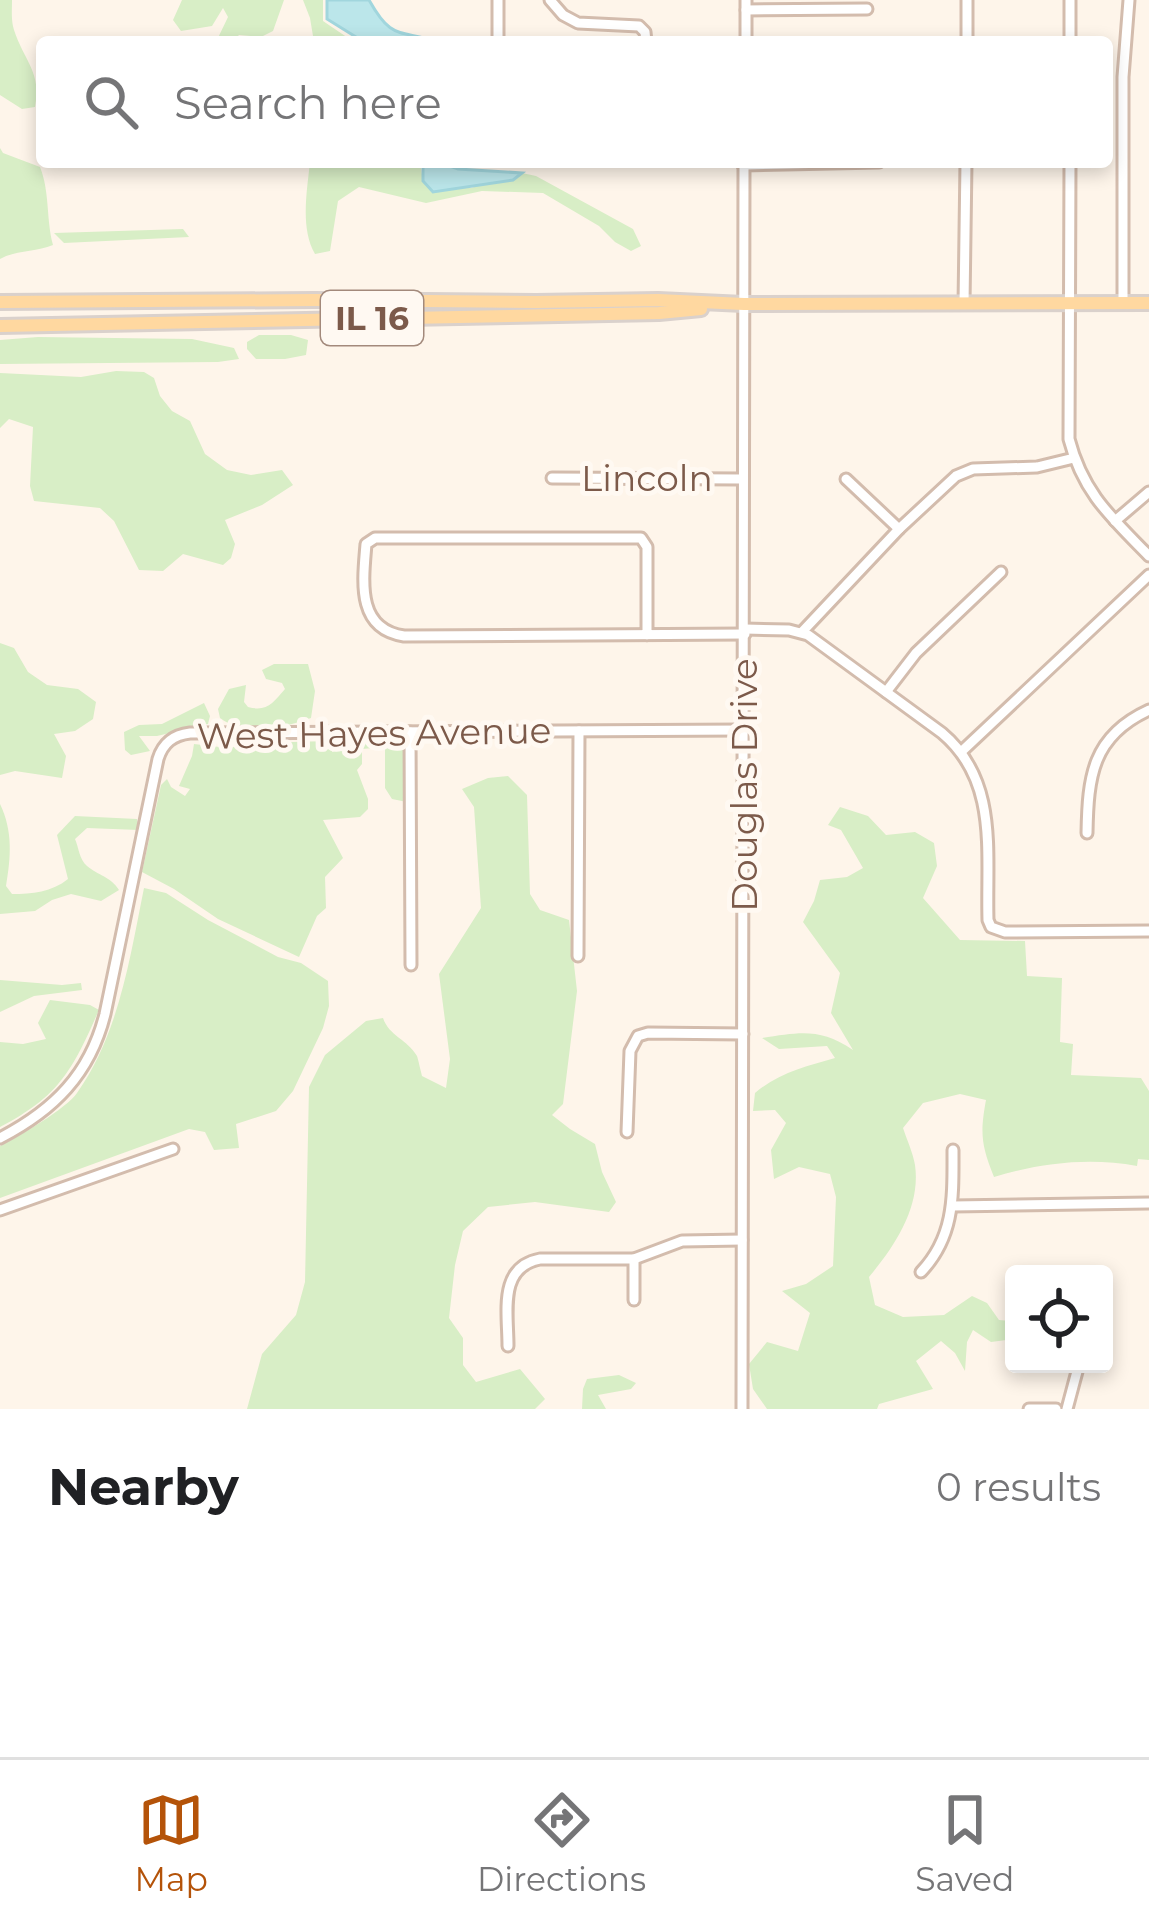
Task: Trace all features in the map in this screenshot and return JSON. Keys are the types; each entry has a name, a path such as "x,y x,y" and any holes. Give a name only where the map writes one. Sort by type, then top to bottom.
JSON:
{"main road":[{"name":"IL 16","path":"0,302 1149,303"},
{"name":"IL 16","path":"0,326 659,313 744,304"}],"street":[{"path":"498,0 498,36"},
{"path":"550,0 578,23 639,26 645,36"},
{"path":"967,0 967,36"},
{"path":"1070,0 1070,36"},
{"path":"1123,303 1123,77 1129,0"},
{"path":"746,36 746,5 866,9"},
{"path":"1113,77 1123,77"},
{"name":"Douglas Drive","path":"742,1409 743,168"},
{"path":"964,304 966,168"},
{"path":"1070,168 1067,425 1074,458 1094,498 1149,556"},
{"path":"802,632 948,482 964,472 1037,467 1074,458"},
{"name":"Lincoln","path":"552,478 741,479"},
{"path":"846,479 898,529"},
{"path":"1115,521 1149,492"},
{"path":"647,634 647,547 641,538 375,538 366,544 366,605 379,626 393,634 647,634 789,629 802,632 942,733 961,752 985,805 992,927 1005,932 1149,931"},
{"path":"886,692 927,642 1001,572"},
{"path":"961,752 1149,575"},
{"path":"1087,833 1090,780 1099,754 1124,724 1149,710"},
{"path":"578,956 579,730"},
{"name":"West Hayes Avenue","path":"0,1138 58,1100 95,1047 158,759 169,740 190,733 744,730"},
{"path":"410,732 412,964"},
{"path":"627,1132 630,1051 638,1036 743,1034"},
{"path":"0,1210 173,1149"},
{"path":"921,1273 941,1247 953,1206 952,1150"},
{"path":"953,1206 1149,1203"},
{"path":"508,1346 508,1286 514,1272 526,1263 634,1259 682,1241 742,1240"},
{"path":"634,1259 634,1300"},
{"path":"1066,1409 1076,1373"},
{"path":"1029,1409 1056,1409"}],"green space":[{"path":"0,0 12,0 14,30 36,85 35,107 22,109 0,95"},
{"path":"182,0 284,0 273,31 263,36 219,36 228,17 223,8 212,26 181,31 173,20"},
{"path":"303,0 323,0 323,21 345,36 313,36"},
{"path":"0,148 40,168 53,245 0,259"},
{"path":"309,168 421,168 423,181 471,188 513,180 522,173 536,176 633,229 641,246 631,251 543,193 482,191 426,203 359,187 338,201 330,251 315,254 306,221"},
{"path":"183,229 189,237 64,243 54,233"},
{"path":"259,335 308,340 306,355 256,359 247,342"},
{"path":"192,339 234,348 239,359 0,364 0,340"},
{"path":"144,372 154,378 172,411 190,421 205,454 227,470 251,475 282,470 293,485 225,520 235,544 223,565 183,554 163,571 139,570 114,521 100,508 34,501 30,486 33,427 9,419 0,428 0,373 81,377"},
{"path":"0,643 14,648 28,672 47,685 78,689 96,702 93,719 75,731 54,734 66,756 62,778 15,771 0,775"},
{"path":"274,664 308,664 315,691 311,718 252,729 220,718 218,709 229,689 246,685 248,707 265,707 277,698 285,689 282,683 266,679 262,670"},
{"path":"204,703 208,724 139,736 150,751 131,755 125,750 124,732 139,725 162,724"},
{"path":"332,741 332,752 358,742 409,741 407,802 392,799 385,788 385,747 362,749 357,770 368,809 360,817 323,820 343,858 325,877 326,908 317,916 299,957 218,919 142,872 161,785 167,779 185,796 190,789 179,786 194,744 228,748"},
{"path":"508,776 527,795 530,894 540,910 569,920 577,991 563,1104 552,1115 595,1144 616,1202 609,1212 535,1202 488,1207 463,1231 449,1318 463,1338 463,1365 476,1382 520,1369 545,1399 535,1409 247,1409 262,1354 296,1315 305,1282 309,1087 325,1055 366,1021 383,1018 417,1056 422,1076 446,1088 450,1059 439,974 481,908 474,807 462,789"},
{"path":"0,804 10,844 6,886 12,894 42,891 68,879 57,835 75,816 137,819 139,830 87,828 75,839 84,863 119,890 101,901 71,894 35,911 0,914"},
{"path":"840,807 868,816 886,835 915,832 934,843 937,866 923,898 960,940 1025,941 1027,976 1062,978 1060,1042 1073,1044 1071,1075 1141,1078 1149,1091 1149,1160 1138,1159 1137,1166 1065,1163 994,1177 983,1139 986,1100 960,1094 923,1103 903,1128 915,1165 914,1196 897,1239 869,1277 875,1305 903,1317 944,1315 972,1296 1005,1320 1005,1340 991,1342 973,1330 965,1371 941,1341 916,1361 933,1389 879,1404 877,1409 767,1409 753,1389 749,1364 767,1342 798,1351 810,1313 782,1291 806,1284 833,1266 836,1197 830,1174 799,1167 774,1179 771,1150 786,1123 775,1110 753,1111 755,1093 764,1086 835,1058 827,1046 779,1049 762,1038 810,1034 853,1050 831,1013 840,973 803,922 820,880 847,877 863,868 841,830 828,825"},
{"path":"144,888 166,893 208,920 278,957 301,963 328,981 329,1006 323,1028 293,1091 276,1111 236,1124 239,1148 214,1150 205,1132 189,1129 0,1198 0,1146 72,1099 103,1046 121,994"},
{"path":"0,980 81,983 82,990 34,996 0,1012"},
{"path":"50,1000 99,1010 81,1049 51,1092 0,1127 0,1042 46,1039 38,1023"},
{"path":"619,1375 636,1383 631,1389 598,1395 606,1409 582,1409 587,1379"}],"water":[{"path":"327,0 369,0 390,28 413,36 354,36 327,19"},
{"path":"423,168 522,173 513,180 433,192 423,181"}]}
